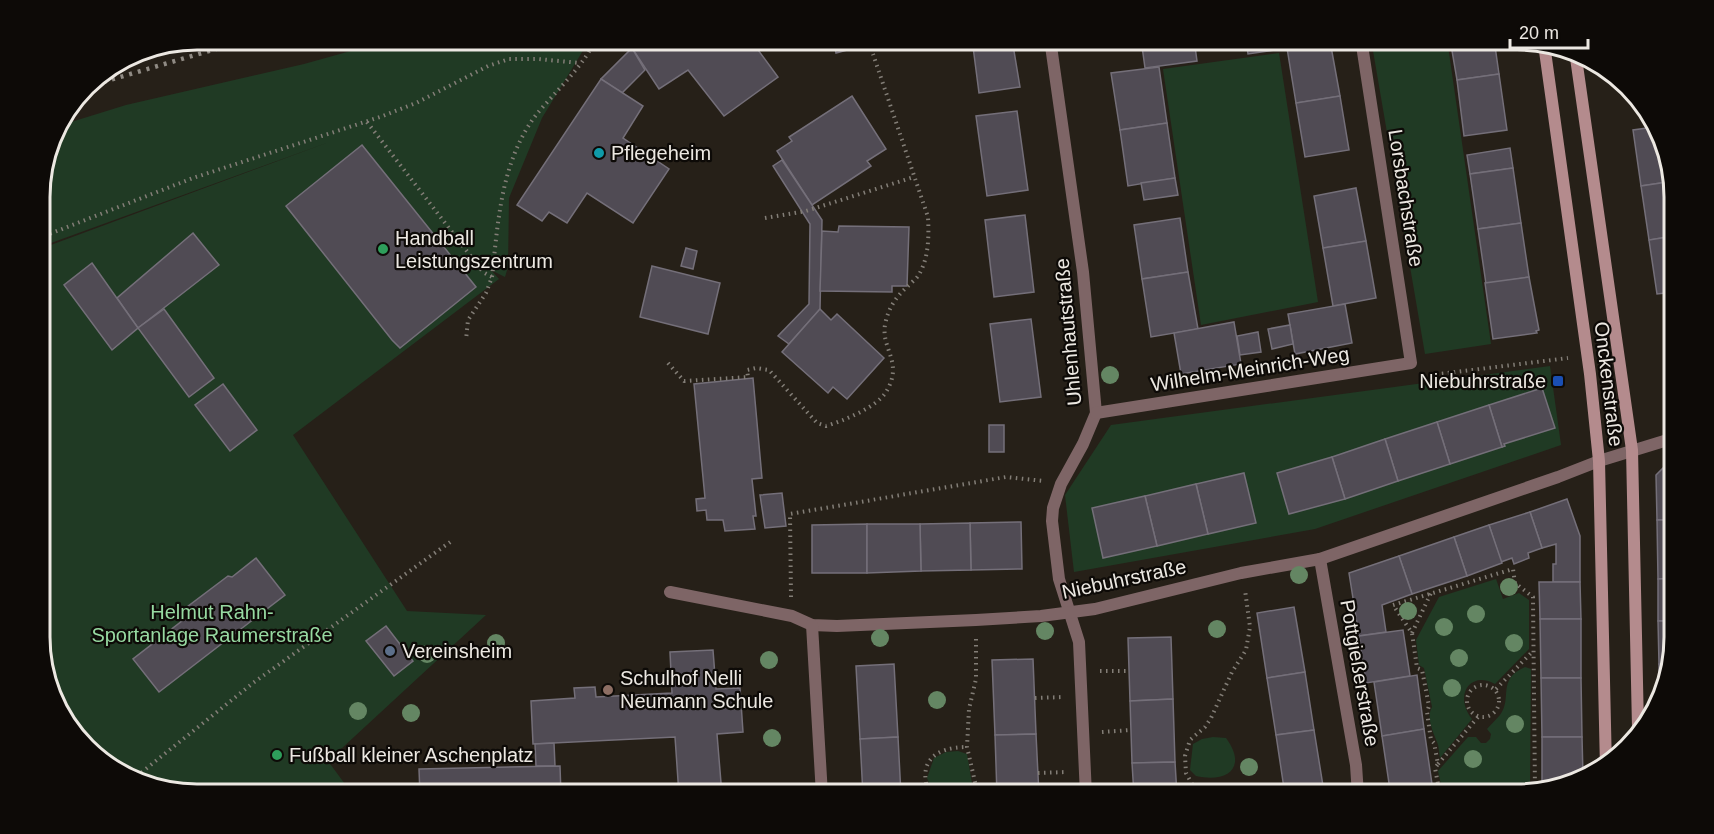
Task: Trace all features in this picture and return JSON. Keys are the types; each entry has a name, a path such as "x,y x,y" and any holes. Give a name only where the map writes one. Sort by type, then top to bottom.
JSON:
{"main road":[{"name":"Onckenstraße","path":"1545,52 1587,356 1599,461 1606,755"},
{"name":"Onckenstraße","path":"1577,62 1632,450 1638,722"}],"street":[{"name":"Uhlenhautstraße","path":"1052,50 1083,272 1096,413 1083,444 1061,484 1053,508 1052,521 1059,579 1079,642 1086,784"},
{"name":"Lorsbachstraße","path":"1364,50 1411,363"},
{"name":"Wilhelm-Meinrich-Weg","path":"1096,413 1411,363"},
{"name":"Niebuhrstraße","path":"812,625 976,620 1041,616 1095,609 1241,573 1320,559 1599,461 1664,441"},
{"name":"Pottgießerstraße","path":"1320,559 1356,765 1357,784"},
{"path":"670,592 792,616 812,625 821,784"}],"path":[{"path":"466,340 468,320 486,293 492,277 505,180 517,147 535,117 589,50"},
{"path":"668,363 684,381 748,377 747,370 763,368 769,370 817,423 826,426 873,405 886,393 893,376 893,360 885,327 894,301 918,276 926,255 929,237 928,217 873,54"},
{"path":"50,234 193,178 367,122 416,103 488,66 510,59 580,63"},
{"path":"367,122 483,272 492,277"},
{"path":"765,218 806,211 914,177"},
{"path":"1411,363 1422,376 1587,356"},
{"path":"792,616 790,514 1006,477 1025,479"},
{"path":"141,773 253,683 453,540"},
{"path":"1438,764 1434,743 1431,740 1427,712 1429,706 1422,670 1417,668 1412,633 1394,605 1513,570 1515,583 1533,597 1534,783"},
{"path":"1191,782 1186,773 1185,756 1190,740 1205,728 1232,672 1246,650 1250,627 1241,573"},
{"path":"1412,633 1431,593"},
{"path":"975,784 967,747 969,709 976,679 976,620"},
{"path":"1496,689 1534,651"},
{"path":"1081,672 1129,671"},
{"path":"1478,717 1467,706 1469,692 1481,685 1496,689"},
{"path":"1438,784 1435,768 1438,764 1478,717 1491,715 1497,710 1499,703 1496,689"},
{"path":"1035,698 1082,697"},
{"path":"1084,733 1131,730"},
{"path":"927,784 925,779 931,757 941,750 967,747"},
{"path":"1038,773 1085,772"}],"green space":[{"name":"Helmut Rahn- Sportanlage Raumerstraße","path":"354,50 583,50 542,118 509,198 508,267 505,277 491,270 499,279 293,435 407,611 486,615 328,761 345,784 168,782 123,765 93,741 69,711 55,676 50,638 50,245 332,141 50,243 52,168 57,149 70,122 126,105 304,64"},
{"path":"1373,50 1449,50 1491,344 1425,354"},
{"path":"1279,53 1318,302 1201,325 1163,69"},
{"path":"1550,366 1561,445 1315,529 1074,572 1065,495 1111,425"},
{"path":"1496,579 1503,599 1519,593 1529,600 1529,649 1495,684 1479,680 1467,687 1464,701 1472,719 1440,758 1431,725 1432,707 1424,668 1419,665 1416,640 1439,597"},
{"path":"1525,667 1531,669 1530,784 1441,784 1438,771 1468,737 1476,737 1481,743 1486,743 1490,739 1491,734 1487,729 1504,709 1508,683 1516,672"},
{"path":"1213,737 1226,738 1235,758 1234,765 1225,775 1207,778 1196,776 1190,770 1193,744"},
{"path":"958,751 967,754 972,784 929,784 927,778 934,758 946,752"}],"building":[{"path":"630,50 633,50 645,70 622,93 601,79"},
{"path":"633,50 758,50 778,77 724,116 688,70 659,89"},
{"path":"973,50 1014,50 1020,87 979,93"},
{"path":"1143,50 1196,50 1197,61 1145,68"},
{"path":"1247,50 1274,50 1248,54"},
{"path":"1287,50 1332,50 1340,96 1296,103"},
{"path":"1452,50 1496,50 1499,74 1457,80"},
{"path":"1159,67 1167,123 1120,130 1111,73"},
{"path":"1499,74 1507,130 1464,136 1457,80"},
{"name":"Pflegeheim","path":"601,79 643,106 623,138 669,169 633,223 587,193 567,223 549,212 542,221 517,205"},
{"path":"852,96 886,149 867,161 871,166 812,205 777,151 792,141 789,137"},
{"path":"1340,96 1349,150 1305,157 1296,103"},
{"path":"1017,111 1028,190 987,196 976,116"},
{"path":"1167,123 1175,178 1128,186 1120,130"},
{"path":"1647,128 1659,158 1663,183 1641,186 1633,130"},
{"name":"Handball Leistungszentrum","path":"362,145 476,287 400,348 286,206"},
{"path":"1510,148 1513,168 1470,174 1467,155"},
{"path":"782,160 822,220 820,309 789,344 778,336 809,304 810,224 773,166"},
{"path":"1513,168 1521,223 1478,229 1470,174"},
{"path":"1175,178 1178,195 1144,200 1141,183"},
{"path":"1663,183 1664,238 1649,240 1641,186"},
{"path":"1356,188 1366,241 1323,248 1314,196"},
{"path":"1025,215 1034,292 994,297 985,220"},
{"path":"1180,218 1188,272 1142,279 1134,225"},
{"path":"1521,223 1529,277 1486,284 1478,229"},
{"path":"839,226 909,227 907,286 892,286 892,292 820,291 822,231 838,232"},
{"path":"193,233 219,265 138,328 117,298"},
{"path":"1664,238 1664,293 1657,294 1649,240"},
{"path":"1366,241 1376,298 1333,306 1323,248"},
{"path":"686,248 697,251 693,269 681,266"},
{"path":"92,263 138,328 112,350 64,285"},
{"path":"652,266 720,283 708,334 640,317"},
{"path":"1188,272 1198,329 1151,337 1142,279"},
{"path":"1529,277 1539,330 1536,331 1537,333 1493,339 1485,283"},
{"path":"1345,304 1352,343 1295,354 1288,314"},
{"path":"164,309 214,378 189,397 138,328"},
{"path":"820,309 831,320 837,314 884,358 847,399 833,387 828,393 782,352"},
{"path":"1031,319 1041,397 1000,402 990,324"},
{"path":"1234,322 1241,364 1181,374 1174,333"},
{"path":"1290,325 1293,344 1272,349 1268,329"},
{"path":"1258,332 1261,352 1240,355 1237,336"},
{"path":"753,378 762,478 752,479 755,529 725,531 723,520 707,520 706,510 697,511 696,499 705,498 694,384"},
{"path":"223,384 257,430 230,451 195,405"},
{"path":"1542,388 1555,428 1504,444 1505,446 1502,447 1489,405"},
{"path":"1489,405 1502,447 1450,464 1437,422"},
{"path":"1437,422 1450,464 1398,481 1385,439"},
{"path":"989,425 1004,425 1004,452 989,452"},
{"path":"1385,439 1398,481 1345,499 1332,457"},
{"path":"1332,457 1345,499 1289,514 1277,473"},
{"path":"1663,468 1664,520 1657,520 1656,475"},
{"path":"1244,473 1256,523 1208,534 1196,484"},
{"path":"1196,484 1208,534 1157,546 1145,496"},
{"path":"782,493 786,526 765,528 760,495"},
{"path":"1145,496 1157,546 1103,558 1092,508"},
{"path":"1567,499 1580,536 1580,582 1553,582 1556,544 1542,548 1530,512"},
{"path":"1530,512 1542,548 1528,553 1529,558 1514,564 1512,558 1501,562 1489,525"},
{"path":"1657,520 1664,520 1664,579 1658,579"},
{"path":"1021,522 1022,569 971,570 970,523"},
{"path":"970,523 971,570 921,571 920,524"},
{"path":"867,524 867,573 812,573 812,525"},
{"path":"867,524 920,524 921,571 867,573"},
{"path":"1489,525 1502,563 1467,576 1454,537"},
{"path":"1454,537 1467,576 1412,594 1399,556"},
{"path":"1399,556 1412,594 1382,605 1386,632 1359,636 1349,573"},
{"path":"256,558 285,595 159,692 133,659 187,617 183,610"},
{"path":"1658,579 1664,579 1664,621 1658,621"},
{"path":"1539,582 1580,582 1581,619 1540,619"},
{"path":"1294,607 1305,672 1267,678 1257,613"},
{"path":"1540,619 1581,619 1581,678 1541,678"},
{"path":"1658,621 1664,621 1662,664 1659,664"},
{"name":"Vereinsheim","path":"386,626 413,661 394,676 366,641"},
{"path":"1403,630 1410,676 1366,683 1359,636"},
{"path":"1171,637 1173,699 1130,701 1128,638"},
{"path":"713,650 716,689 740,688 743,732 717,734 721,784 678,784 675,737 533,744 531,701 575,698 574,688 595,687 596,697 672,693 670,652"},
{"path":"1033,659 1036,734 995,735 992,660"},
{"path":"894,664 898,737 860,739 856,666"},
{"path":"1305,672 1314,730 1276,735 1267,678"},
{"path":"1417,675 1424,729 1382,736 1374,682"},
{"path":"1541,678 1581,678 1582,737 1542,737"},
{"path":"1173,699 1175,762 1132,763 1130,701"},
{"path":"1424,729 1432,784 1389,784 1382,736"},
{"path":"1314,730 1323,784 1283,784 1276,735"},
{"path":"1036,734 1038,784 997,784 995,735"},
{"path":"898,737 900,784 862,784 860,739"},
{"path":"1542,737 1582,737 1583,769 1565,777 1542,782"},
{"path":"554,743 555,766 536,766 535,744"},
{"path":"1175,762 1176,784 1133,784 1132,763"},
{"path":"560,766 561,784 420,784 419,769"}],"railway":[{"path":"106,81 212,50"}],"place":[{"name":"Pflegeheim","path":"599,153"},
{"name":"Handball Leistungszentrum","path":"383,249"},
{"name":"Niebuhrstraße","path":"1558,381"},
{"name":"Vereinsheim","path":"390,651"},
{"name":"Schulhof Nelli Neumann Schule","path":"608,690"},
{"name":"Fußball kleiner Aschenplatz","path":"277,755"}]}
